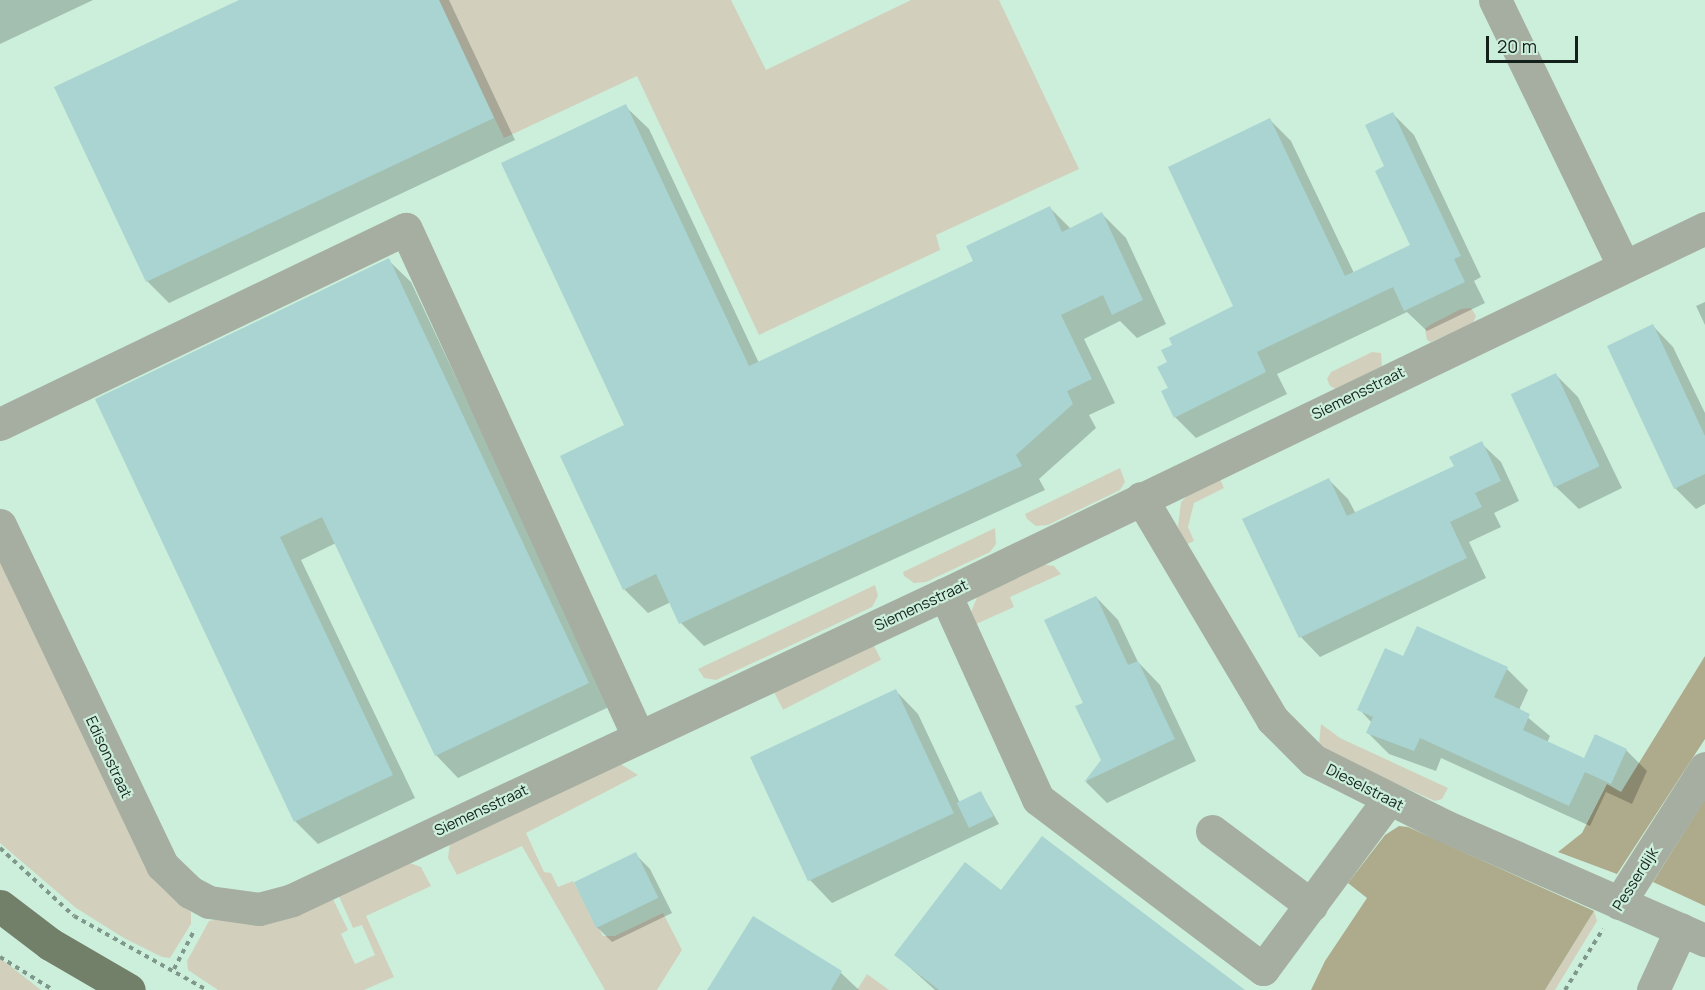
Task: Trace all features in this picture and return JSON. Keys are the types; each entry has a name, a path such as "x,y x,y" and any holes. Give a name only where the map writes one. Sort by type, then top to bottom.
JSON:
{"main road":[{"path":"0,906 50,944 129,990"}],"street":[{"path":"1495,0 1623,265"},
{"path":"0,424 406,228 638,736"},
{"name":"Siemensstraat","path":"209,902 250,909 292,900 945,594 1623,265 1705,228"},
{"name":"Dieselstraat","path":"1141,498 1272,719 1313,760 1388,800 1693,935"},
{"name":"Edisonstraat","path":"0,525 154,851 174,879 209,902"},
{"path":"945,594 1038,799 1263,969 1388,800"},
{"name":"Pesserdijk","path":"1619,903 1705,768"},
{"path":"1212,831 1311,905"},
{"path":"1653,990 1693,935"}],"path":[{"path":"0,848 74,916 174,969 207,990"},
{"path":"174,969 209,902"},
{"name":"Pesserdijk","path":"1565,990 1619,903"},
{"path":"0,957 53,990"}],"shaded area":[{"path":"439,0 731,0 766,70 911,0 999,0 1079,169 936,235 940,250 759,335 637,76 504,138"},
{"path":"1471,308 1476,316 1473,323 1431,342 1427,340 1425,329 1430,325 1461,309"},
{"path":"1372,352 1381,353 1382,366 1336,389 1330,386 1327,379 1331,372"},
{"path":"1120,468 1125,482 1120,490 1048,525 1036,526 1027,519 1025,514"},
{"path":"1220,479 1224,488 1194,503 1188,527 1194,541 1185,545 1178,526 1181,502 1191,492"},
{"path":"995,528 996,544 990,552 926,582 914,583 904,576 903,572"},
{"path":"0,559 191,913 191,924 170,958 162,957 124,938 76,908 0,843"},
{"path":"1041,564 1054,566 1061,574 1010,597 1014,607 974,625 971,612 978,595"},
{"path":"875,585 878,596 872,607 716,680 704,678 698,669"},
{"path":"872,642 881,660 783,710 774,692"},
{"path":"1705,656 1705,739 1617,874 1558,852 1582,833 1607,784 1621,792"},
{"path":"1321,724 1340,738 1448,788 1442,799 1435,801 1345,761 1319,744"},
{"path":"619,763 638,775 526,833 544,872 551,873 558,887 573,881 603,936 615,936 663,913 682,950 657,990 605,990 522,846 457,875 448,858 450,842"},
{"path":"1705,799 1705,906 1653,882"},
{"path":"1399,826 1408,827 1594,911 1545,990 1311,990 1325,961 1367,898 1348,883 1385,835"},
{"path":"407,862 421,867 431,886 366,916 394,977 364,990 218,990 188,970 187,961 209,921 332,897 348,930 341,934 355,964 375,955 362,925 353,928 338,894"},
{"path":"1594,911 1597,921 1555,990 1545,990"},
{"path":"0,958 41,990 0,990"},
{"path":"867,974 889,990 857,990"}],"building":[{"path":"239,0 439,0 494,118 146,282 54,87"},
{"path":"626,104 749,366 973,261 966,246 1050,206 1062,232 1102,212 1143,300 1112,315 1103,295 1061,315 1092,379 1067,391 1073,404 1016,455 1022,466 679,624 656,574 623,590 560,456 624,425 501,163"},
{"path":"1393,112 1461,256 1454,259 1465,282 1404,311 1393,287 1257,352 1266,372 1174,418 1161,391 1168,388 1157,367 1167,362 1161,350 1172,345 1169,338 1233,306 1168,167 1270,118 1345,276 1410,245 1375,171 1384,166 1365,125"},
{"path":"389,258 589,683 435,756 322,517 280,537 393,775 294,822 95,399"},
{"path":"1653,324 1705,436 1705,474 1674,489 1607,346"},
{"path":"1556,373 1600,466 1554,487 1511,394"},
{"path":"1482,441 1501,481 1475,493 1482,507 1450,522 1467,558 1299,638 1242,519 1329,478 1347,516 1454,466 1449,457"},
{"path":"1096,596 1128,665 1138,661 1175,739 1084,782 1101,760 1075,706 1083,703 1044,620"},
{"path":"1417,626 1508,667 1494,697 1530,714 1523,730 1584,758 1595,734 1627,749 1611,784 1585,772 1569,806 1420,738 1414,751 1366,733 1373,717 1357,710 1385,648 1403,656"},
{"path":"896,689 954,813 808,881 750,757"},
{"path":"981,791 993,816 969,828 957,803"},
{"path":"1042,836 1245,990 939,990 894,955 965,862 1001,890"},
{"path":"636,852 658,898 596,928 574,882"},
{"path":"753,916 842,971 831,990 707,990"}]}
